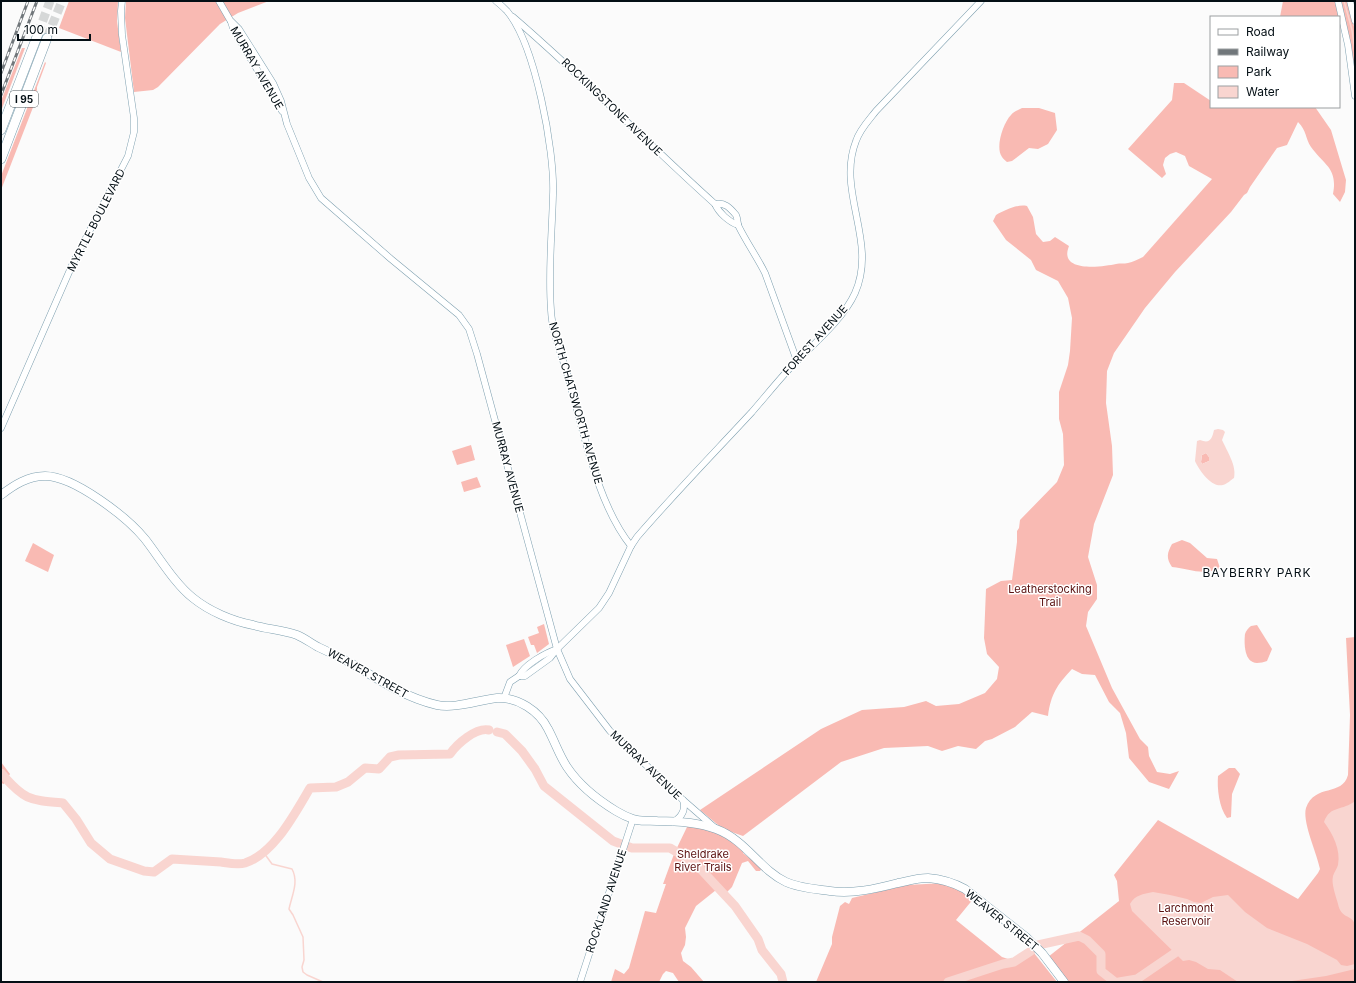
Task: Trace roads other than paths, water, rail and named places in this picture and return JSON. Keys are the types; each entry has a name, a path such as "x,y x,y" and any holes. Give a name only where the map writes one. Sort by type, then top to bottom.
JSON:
{"highway":[{"name":"I 95","path":"1,130 38,34"},
{"name":"I 95","path":"1,159 47,38"}],"main road":[{"name":"WEAVER STREET","path":"1,495 18,483 34,477 48,476 66,480 117,513 130,524 144,538 182,587 193,598 212,609 238,621 298,636 355,666 393,689 421,701 439,705 452,705 504,698 515,700 534,711 548,728 558,753 573,775 593,795 616,811 633,819 643,821 696,824 717,830 732,837 746,847 771,872 785,881 800,887 845,892 856,892 914,879 929,878 958,885 1026,937 1042,953 1064,982"}],"street":[{"name":"MYRTLE BOULEVARD","path":"1,428 73,263 121,172 131,147 134,132 134,118 122,35 122,1"},
{"name":"MURRAY AVENUE","path":"219,1 230,20 239,29 273,83 281,101 308,178 325,203 391,260 459,315 469,329 478,354 557,649 570,679 616,737 717,830"},
{"name":"NORTH CHATSWORTH AVENUE","path":"496,1 508,12 519,31 536,77 545,121 550,154 553,193 550,288 554,332 594,468 605,498 621,533 631,546"},
{"name":"FOREST AVENUE","path":"504,698 510,682 519,676 521,671 540,657 557,649 599,608 609,593 631,546 648,524 847,307 855,294 861,274 862,242 850,179 853,151 856,140 862,129 876,111 981,1"},
{"path":"1338,1 1348,45 1355,96"},
{"path":"1350,1 1355,21"},
{"name":"ROCKINGSTONE AVENUE","path":"508,12 555,53 715,204 717,209 731,223 738,225 762,266 797,361"},
{"path":"673,822 681,816 683,812 683,800"},
{"name":"ROCKLAND AVENUE","path":"580,982 633,819"}],"water":[{"path":"1218,429 1225,432 1222,440 1231,459 1235,473 1234,478 1223,485 1214,484 1206,478 1195,461 1197,441 1210,440 1214,430","holes":["1206,453 1209,457 1209,461 1202,464 1202,455"]},
{"path":"1,771 19,792 13,791 1,779"},
{"path":"1355,801 1355,924 1339,909 1334,890 1333,875 1339,859 1333,837 1324,822 1330,813"},
{"path":"1153,892 1201,903 1213,897 1228,895 1245,912 1267,928 1307,944 1337,960 1341,965 1347,966 1355,964 1355,969 1326,976 1285,982 1238,982 1220,970 1208,969 1189,960 1183,961 1132,911 1130,904 1134,899 1143,894"}],"waterway":[{"path":"1344,1 1352,30 1355,52"},
{"path":"1,773 16,789 28,797 42,801 63,803 76,819 91,843 110,859 144,871 154,872 172,859 236,864 245,863 256,858 265,851 283,832 310,788 336,787 348,782 365,768 379,769 390,757 399,755 450,754 467,737 478,731 489,730"},
{"path":"497,732 505,734 522,751 535,769 544,786 613,841 632,848 670,848 694,862 735,906 758,939 762,950 781,974 783,982"},
{"path":"264,853 272,864 292,869 295,884 289,909 303,937 303,972 323,982"},
{"path":"1038,945 1079,936 1087,940 1101,954 1101,971 1115,982"},
{"path":"948,982 1003,964 1014,962 1031,951"},
{"path":"1119,982 1137,979 1175,953"}],"tunnel":[{"path":"38,34 50,1"},
{"path":"47,38 62,1"}],"railway":[{"path":"1,73 28,1"},
{"path":"1,95 37,1"}],"district":[{"name":"BAYBERRY PARK","path":"1257,573"}],"park label":[{"name":"Leatherstocking Trail","path":"1050,595"},
{"name":"Sheldrake River Trails","path":"703,860"},
{"name":"Larchmont Reservoir","path":"1186,914"}]}
